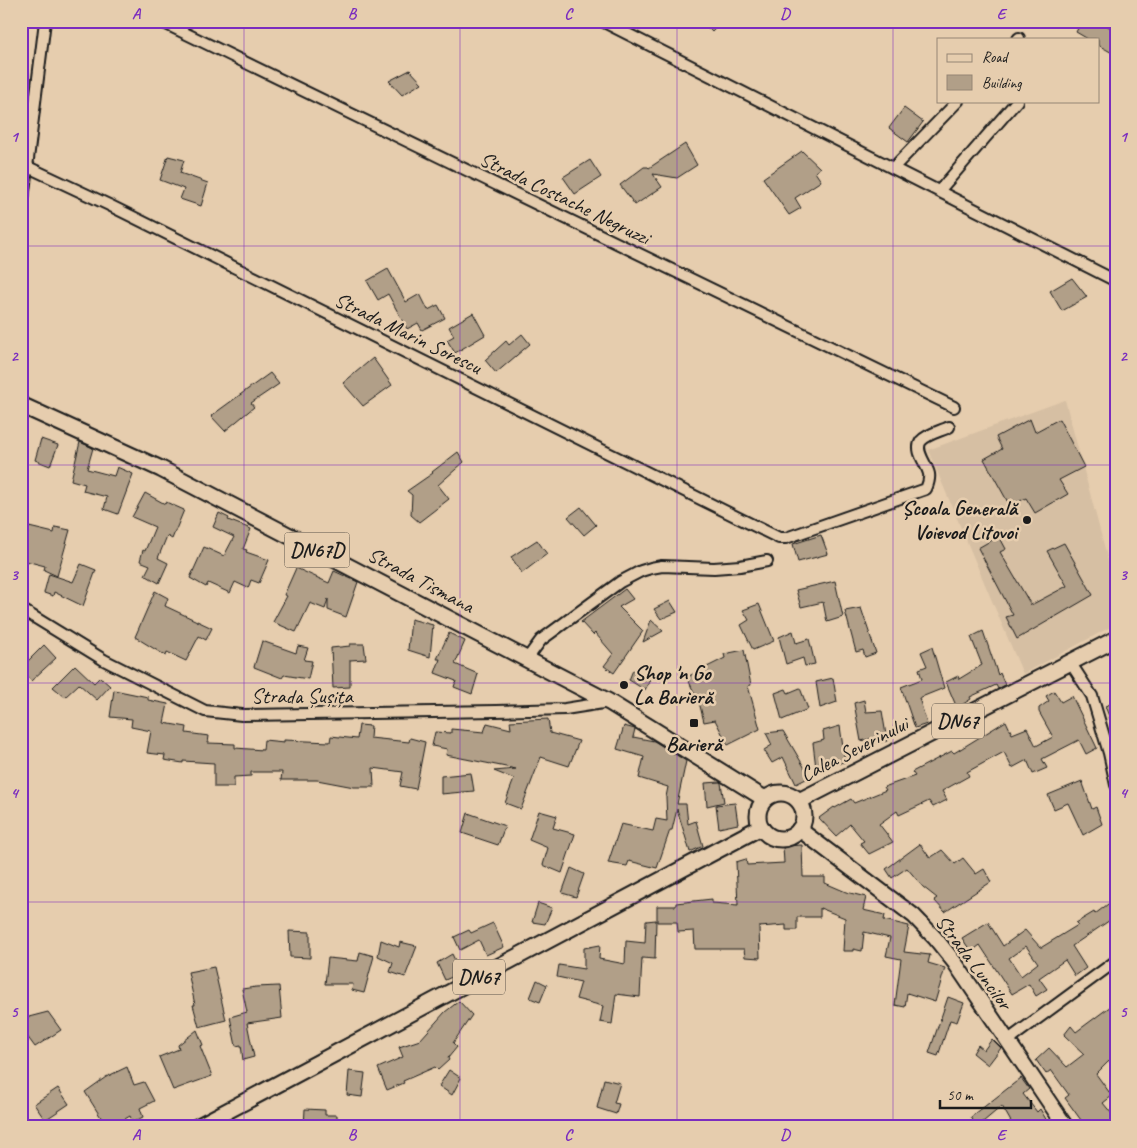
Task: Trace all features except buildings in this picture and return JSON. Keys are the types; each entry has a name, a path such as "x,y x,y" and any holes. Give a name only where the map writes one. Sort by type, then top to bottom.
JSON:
{"main road":[{"name":"Strada Tismana","path":"21,405 161,469 609,702 765,799"},
{"name":"Calea Severinului","path":"799,801 1116,639"},
{"path":"778,793 793,796 799,801 804,815 803,823 799,829 787,838 779,839 765,833 761,827 758,812 765,799 778,793"},
{"name":"DN67","path":"197,1127 761,827"},
{"name":"Strada Luncilor","path":"799,829 914,916 935,938 955,963 1066,1127"}],"street":[{"path":"21,216 46,21"},
{"name":"Strada Costache Negruzzi","path":"160,21 954,407"},
{"path":"602,21 1116,280"},
{"path":"893,168 957,102"},
{"path":"939,191 1016,102"},
{"name":"Strada Marin Sorescu","path":"28,167 118,209 779,538 786,538 926,489 929,481 929,472 919,449 921,442 926,437 949,427"},
{"path":"527,659 541,640 620,582 640,571 662,566 714,568 767,561"},
{"name":"Strada Șușița","path":"21,609 104,660 205,711 242,715 468,712 565,709 609,702"},
{"path":"1070,662 1092,696 1109,753 1116,785"},
{"path":"1007,1041 1116,961"}],"shaded area":[{"name":"Școala Generală Voievod Litovoi","path":"1065,400 1116,590 1116,624 1023,674 928,450"}],"place":[{"name":"Școala Generală Voievod Litovoi","path":"1027,520"},
{"name":"Shop 'n Go La Barieră","path":"624,685"},
{"name":"Barieră","path":"694,723"}]}
